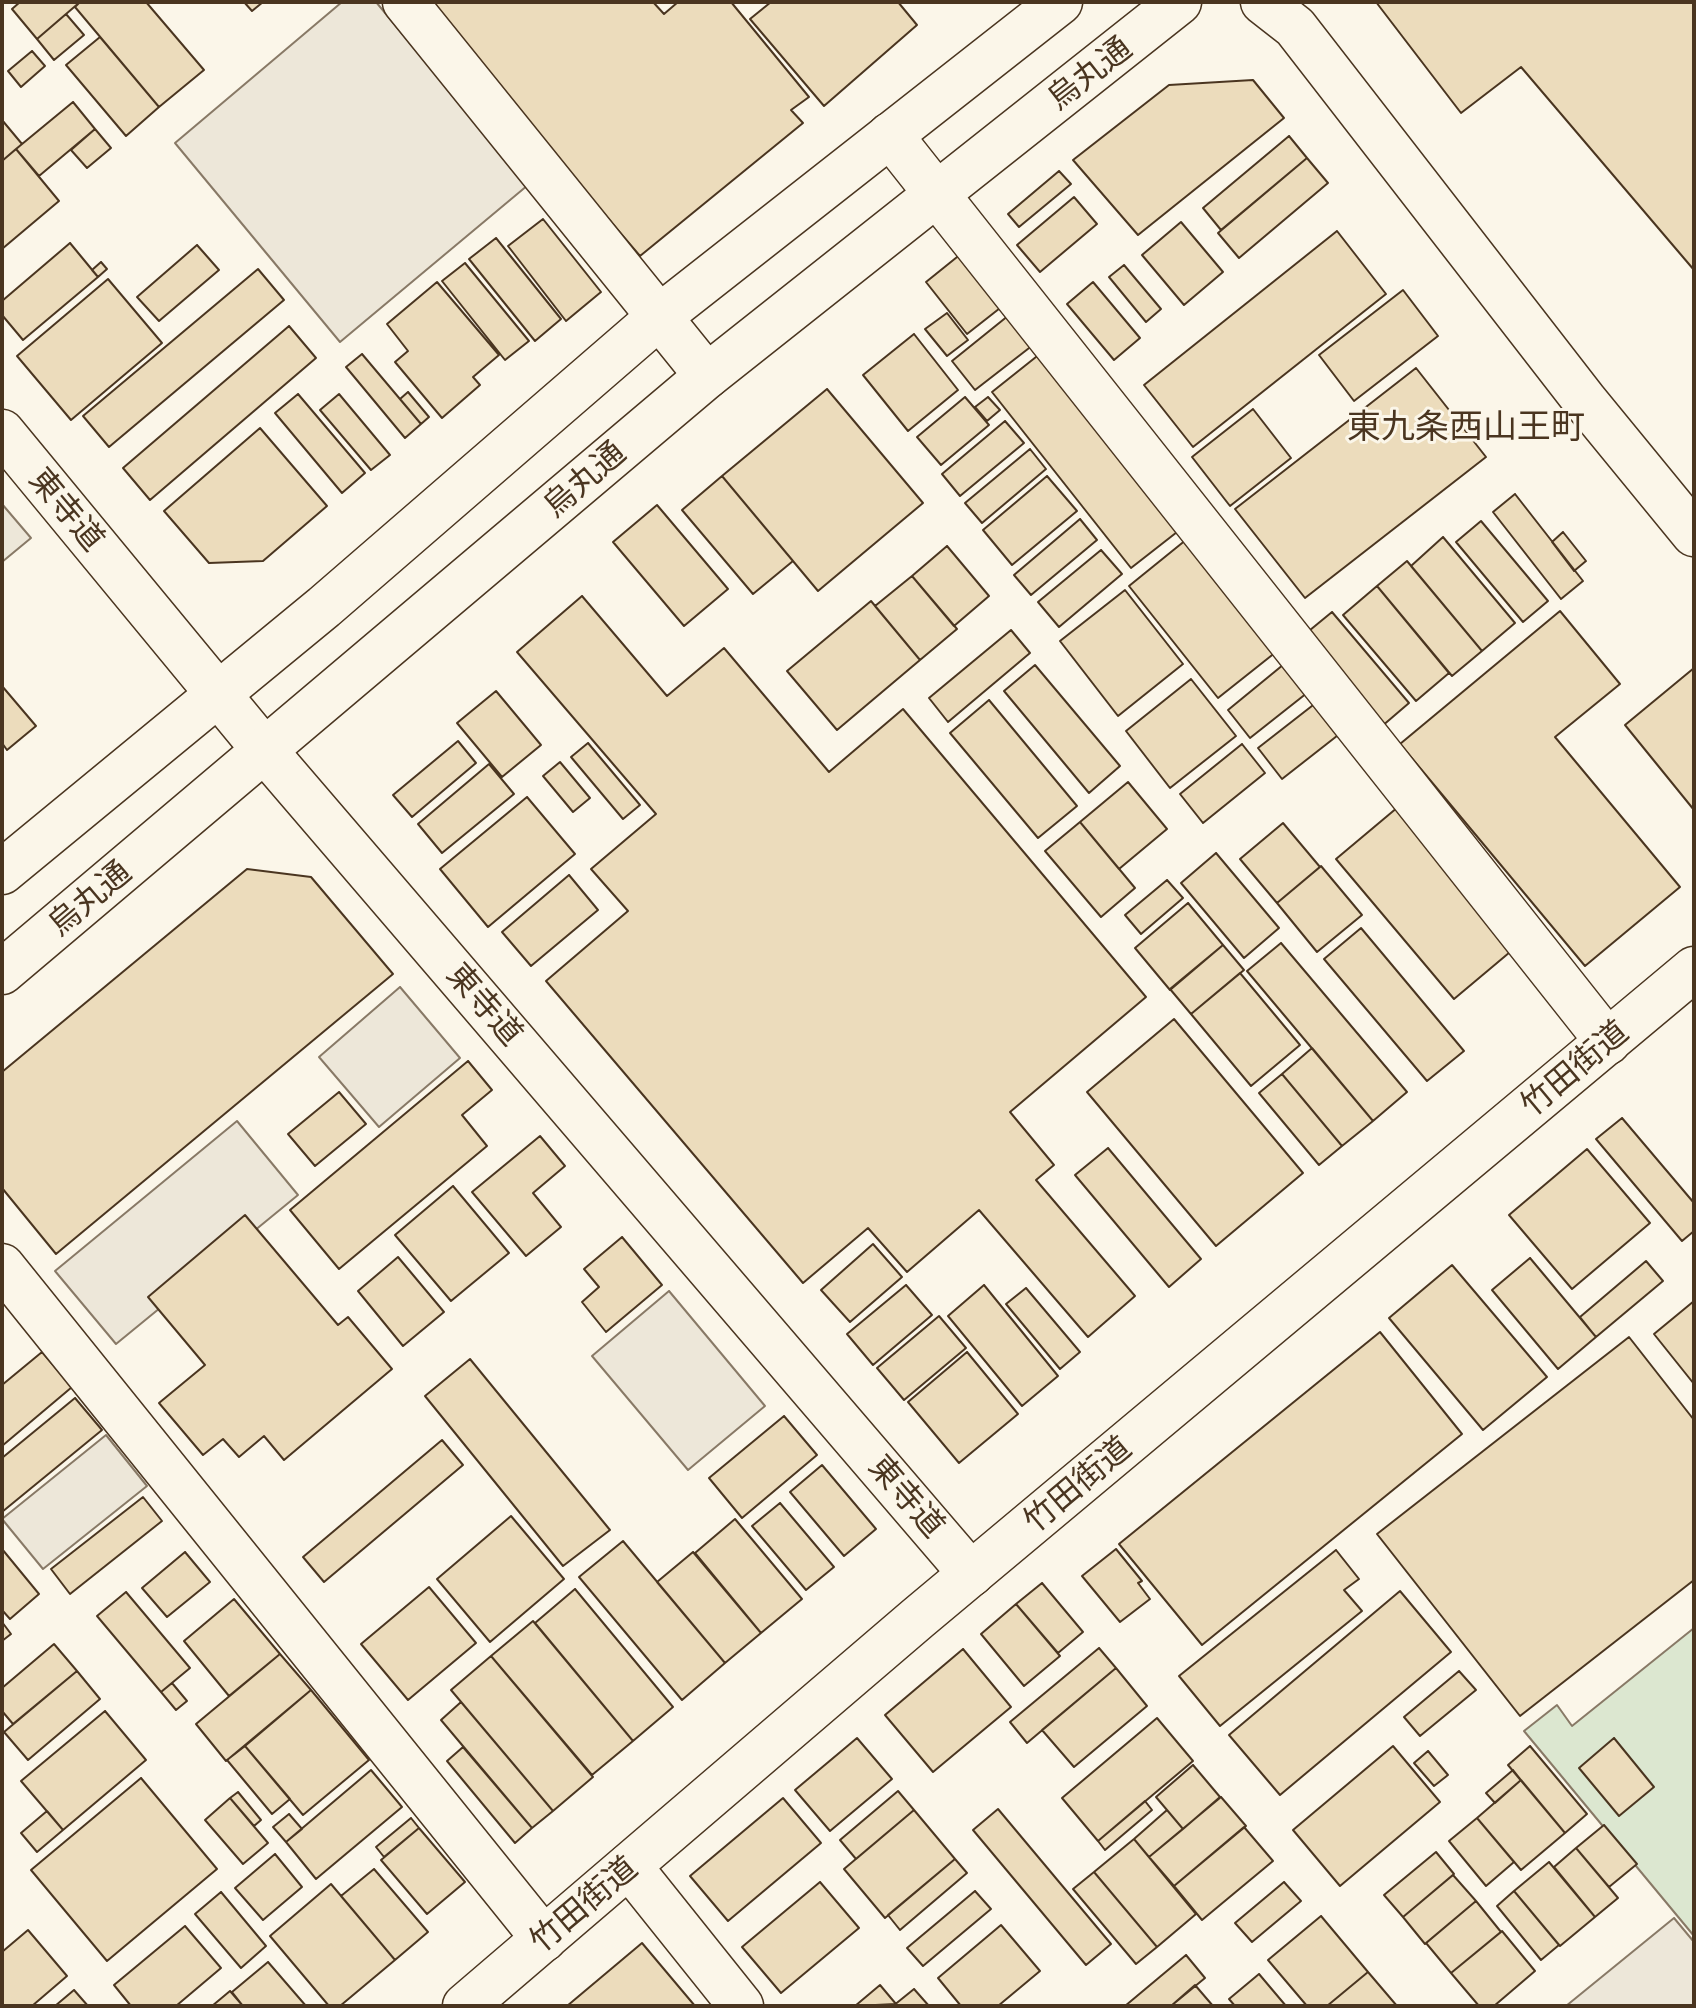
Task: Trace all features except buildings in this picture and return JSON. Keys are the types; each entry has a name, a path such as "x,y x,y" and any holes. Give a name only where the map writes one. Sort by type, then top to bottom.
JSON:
{"street":[{"path":"405,2 707,376"},
{"path":"2,872 220,695 659,317 1060,2"},
{"name":"烏丸通","path":"2,972 266,752 707,376 1179,2"},
{"path":"1263,2 1295,27 1585,401 1694,534"},
{"path":"890,135 1608,1042"},
{"name":"東寺道","path":"2,432 266,752 971,1574"},
{"name":"竹田街道","path":"465,2006 971,1574 1694,969"},
{"path":"2,1266 544,1939"},
{"path":"629,1866 741,2006"}],"green space":[{"path":"1694,1628 1694,1936 1524,1731 1557,1705 1572,1726"}],"shaded area":[{"path":"342,2 376,2 528,185 340,342 175,143"},
{"path":"2,504 31,538 2,562"},
{"path":"400,987 460,1058 379,1127 319,1057"},
{"path":"237,1121 298,1195 116,1344 55,1271"},
{"path":"669,1291 765,1406 688,1470 592,1356"},
{"path":"106,1435 147,1486 43,1569 2,1519"},
{"path":"1674,1918 1694,1942 1694,2006 1566,2006"}],"district":[{"name":"東九条西山王町","path":"1466,428"}]}
